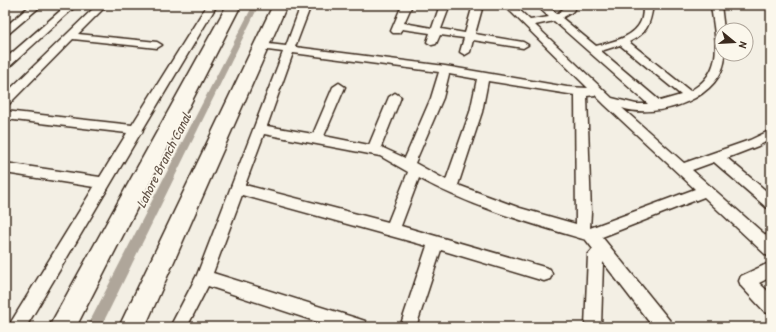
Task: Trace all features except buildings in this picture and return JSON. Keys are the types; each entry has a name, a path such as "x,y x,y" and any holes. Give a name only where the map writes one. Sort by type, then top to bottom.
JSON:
{"highway":[{"path":"132,327 280,5"},
{"path":"62,327 233,8"}],"street":[{"path":"5,32 37,5"},
{"path":"5,65 72,5"},
{"path":"5,101 102,5"},
{"path":"16,327 138,130 212,5"},
{"path":"178,327 191,305 204,277 306,5"},
{"path":"407,5 397,28 436,31 523,45"},
{"path":"432,42 445,5"},
{"path":"465,52 478,5"},
{"path":"509,5 609,102 771,250"},
{"path":"541,5 657,105"},
{"path":"529,23 557,18 569,10 573,5"},
{"path":"594,50 621,41 640,31 646,21 648,5"},
{"path":"609,102 621,102 639,109 690,96 703,87 716,73 720,55 716,5"},
{"path":"70,36 157,45"},
{"path":"621,41 690,96"},
{"path":"260,46 290,48 445,69 567,91 598,91"},
{"path":"392,229 412,167 437,98 445,69"},
{"path":"450,187 476,112 483,76"},
{"path":"317,139 339,87"},
{"path":"581,92 584,213 586,234"},
{"path":"373,150 394,97"},
{"path":"5,115 138,130"},
{"path":"260,129 383,152 450,187 519,214 586,234 605,252 664,327"},
{"path":"683,168 771,134"},
{"path":"716,156 771,204"},
{"path":"5,179 10,169 105,183"},
{"path":"238,188 392,229 544,274"},
{"path":"586,234 706,190"},
{"path":"408,327 436,242"},
{"path":"593,327 596,255 605,252"},
{"path":"771,269 747,282 771,306"},
{"path":"204,277 359,327"}],"waterway":[{"name":"Lahore Branch Canal","path":"94,327 256,5"}]}
